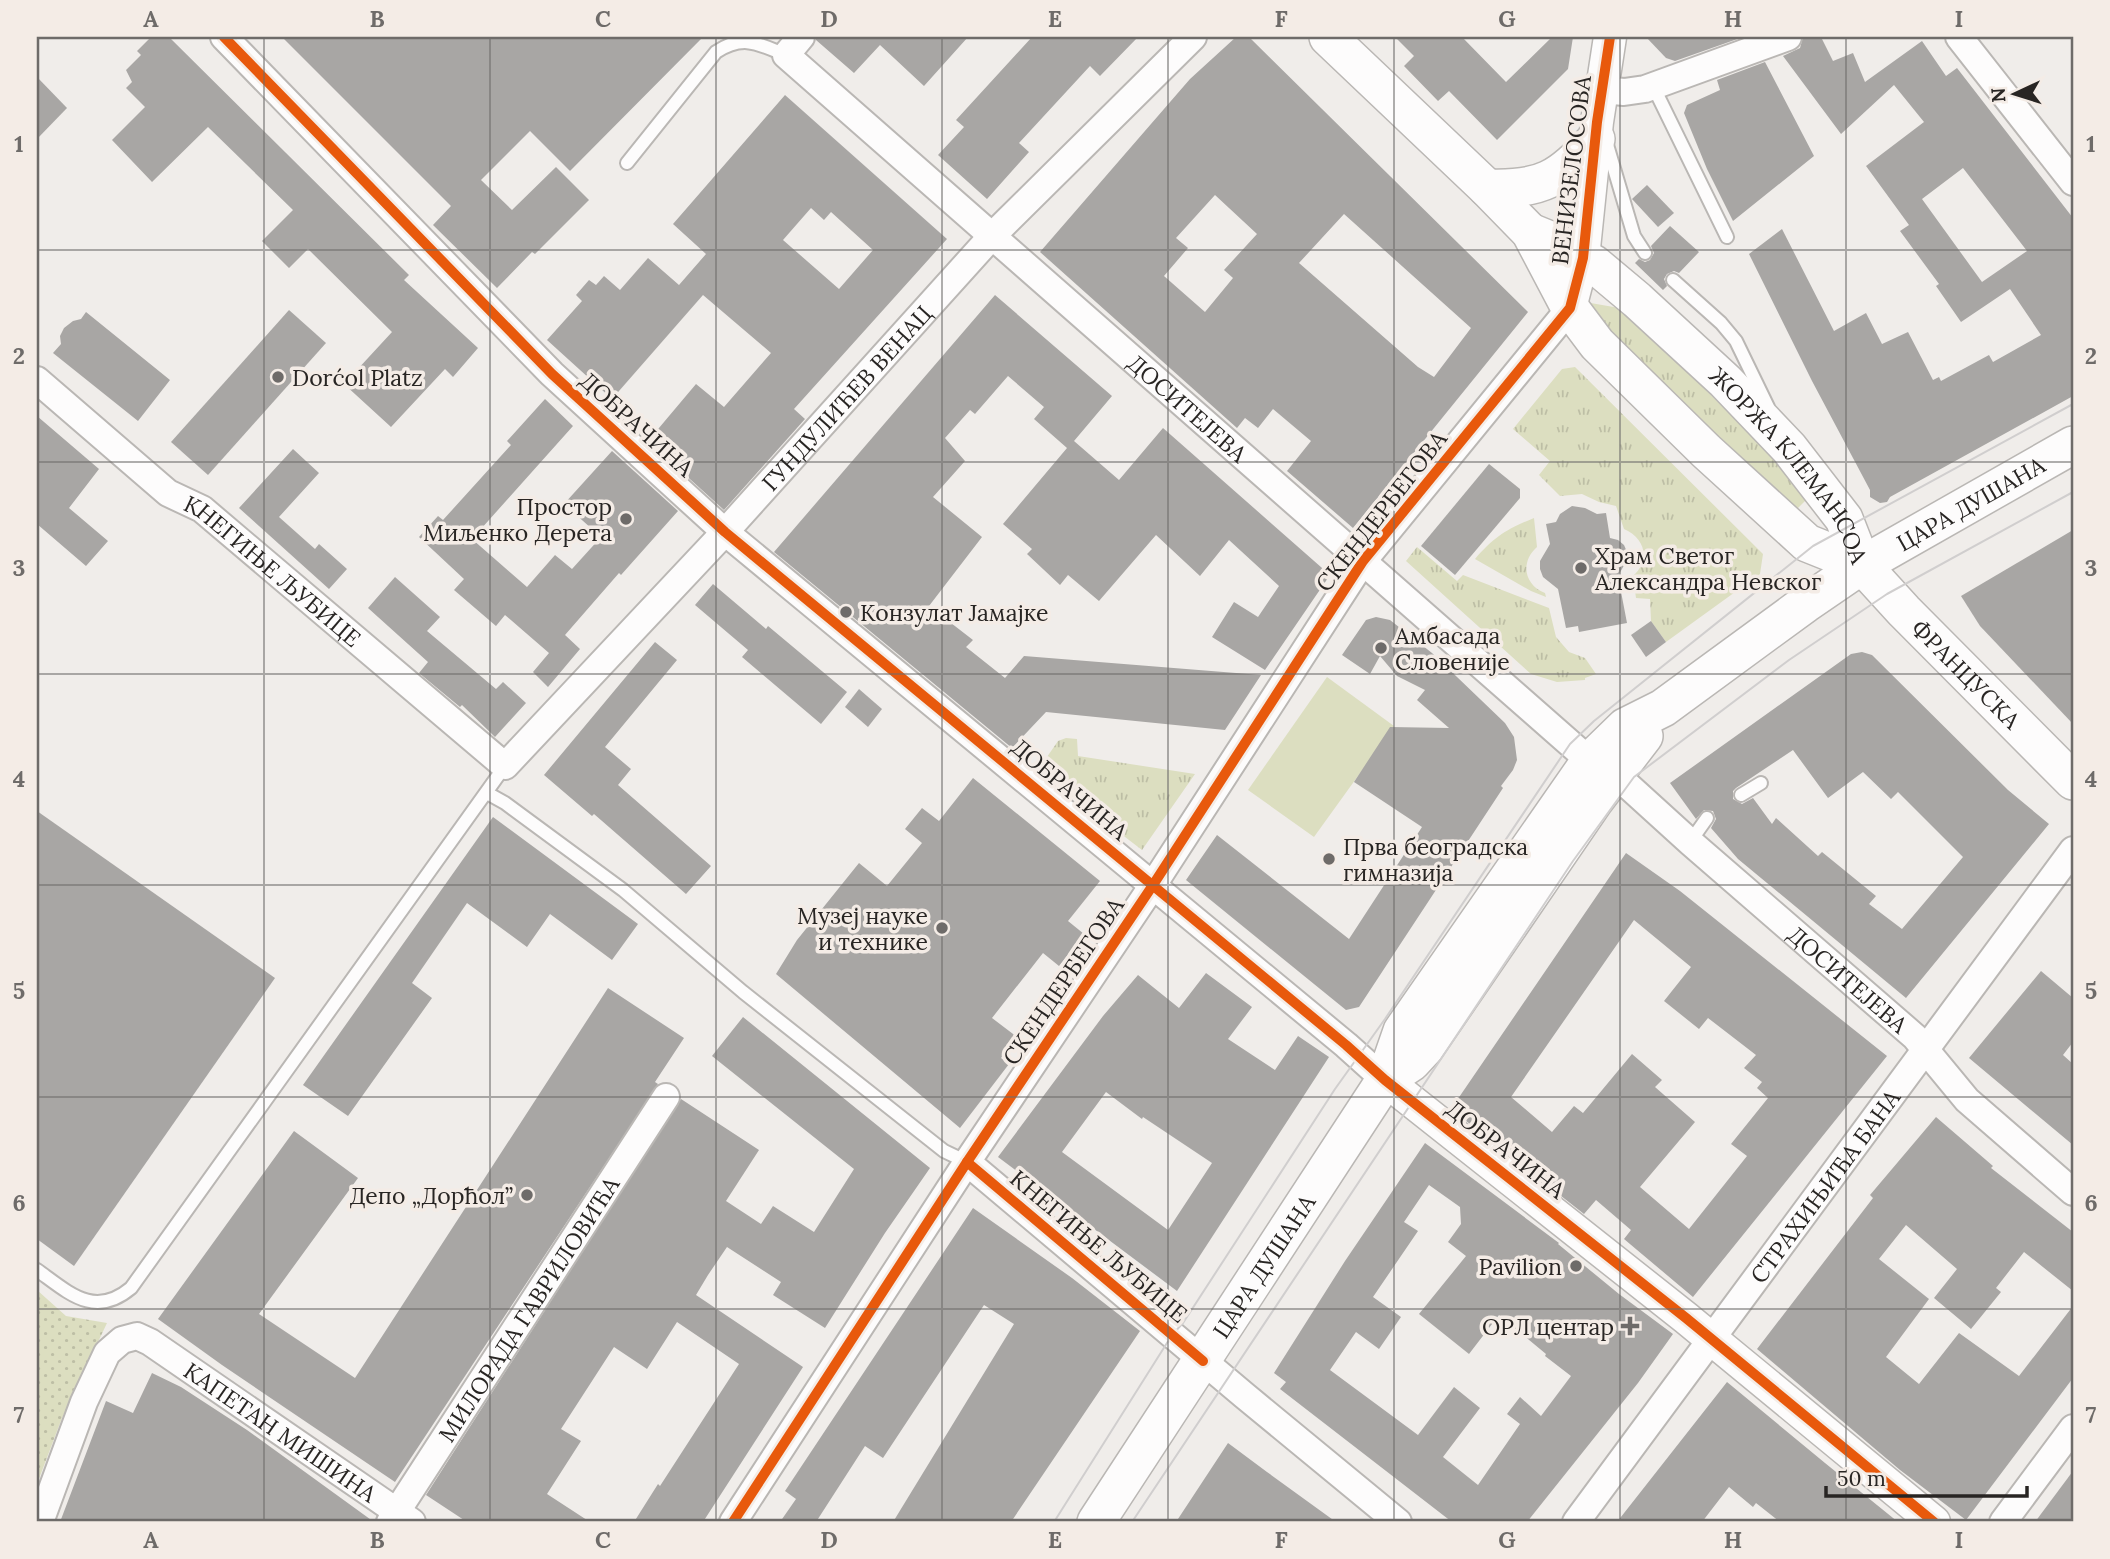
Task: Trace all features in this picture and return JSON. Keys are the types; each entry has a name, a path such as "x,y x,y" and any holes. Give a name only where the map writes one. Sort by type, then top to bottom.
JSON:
{"main road":[{"name":"ЖОРЖА КЛЕМАНСОА","path":"1328,37 1530,232 1570,308 1597,344 1706,451 1807,543 1862,565"},
{"path":"1487,188 1527,188 1542,183 1572,165 1597,130"},
{"name":"ЖОРЖА КЛЕМАНСОА","path":"1530,232 1583,258 1637,300 1725,381 1789,448 1844,519 1862,565"},
{"name":"ЦАРА ДУШАНА","path":"1096,1522 1385,1080 1402,1031 1602,767 1625,727 1663,708 1862,565 2073,445"},
{"name":"ФРАНЦУСКА","path":"1862,565 2073,781"}],"street":[{"name":"ДОБРАЧИНА","path":"224,37 552,374 725,532 1385,1080 1712,1340 1934,1522"},
{"name":"ГУНДУЛИЋЕВ ВЕНАЦ","path":"505,766 725,532 992,236 1193,37"},
{"name":"ВЕНИЗЕЛОСОВА","path":"1570,308 1583,258 1610,37"},
{"path":"1602,90 1633,91 1653,86 1788,37"},
{"path":"1959,37 2073,183"},
{"name":"ДОСИТЕЈЕВА","path":"794,46 992,236 1927,1050 1968,1100 2073,1192"},
{"name":"СКЕНДЕРБЕГОВА","path":"733,1522 1363,561 1570,308"},
{"name":"КНЕГИЊЕ ЉУБИЦЕ","path":"37,380 168,493 202,509 505,766"},
{"name":"СТРАХИЊИЋА БАНА","path":"1576,1522 2073,850"},
{"name":"МИЛОРАДА ГАВРИЛОВИЋА","path":"400,1519 666,1097"},
{"name":"КНЕГИЊЕ ЉУБИЦЕ","path":"967,1162 1398,1522"},
{"name":"КАПЕТАН МИШИНА","path":"40,1522 84,1402 107,1353 122,1340 137,1336 150,1342 400,1519"},
{"path":"2003,1522 2073,1428"}],"lane":[{"path":"627,163 716,52 729,43 749,40 794,46"},
{"path":"1653,86 1727,237"},
{"path":"1597,130 1614,164 1634,236 1645,253"},
{"path":"1673,280 1721,323 1736,341 1789,448"},
{"path":"37,1270 74,1297 93,1302 121,1296 131,1287 505,766"},
{"path":"1741,795 1761,783"},
{"path":"487,793 505,803 623,890 743,992 944,1151 967,1162"},
{"path":"1690,842 1707,818"}],"green space":[{"path":"1585,302 1625,309 1779,463 1806,500 1795,511 1613,344"},
{"path":"1575,367 1763,554 1760,574 1666,642 1651,621 1650,599 1636,598 1633,576 1642,563 1643,550 1637,538 1624,529 1616,506 1582,494 1560,496 1539,475 1550,461 1513,429 1562,369"},
{"path":"1534,518 1537,547 1528,559 1527,573 1532,585 1545,593 1546,597 1475,559 1502,534"},
{"path":"1417,547 1457,581 1463,575 1549,608 1556,637 1569,652 1585,658 1596,674 1585,680 1557,682 1531,674 1406,561"},
{"path":"1327,677 1394,726 1314,837 1248,790"},
{"path":"1066,738 1077,739 1078,756 1195,774 1142,850 1038,770 1058,741"},
{"path":"37,1290 66,1316 107,1323 62,1418 37,1484"}],"building":[{"path":"151,37 169,37 409,275 404,280 478,348 453,377 445,369 391,427 344,384 392,332 308,249 289,268 262,241 293,210 208,127 152,182 112,140 145,107 126,88 132,82 126,70 141,55 137,51"},
{"path":"282,37 703,37 570,171 530,131 481,180 512,210 556,167 589,200 497,288 433,225 451,206"},
{"path":"816,37 968,37 924,86 880,45 854,73 816,40"},
{"path":"1032,37 1138,37 1100,76 1090,66 1019,143 1029,152 987,199 938,155 964,127 956,120"},
{"path":"1236,37 1249,37 1528,312 1353,528 1287,471 1311,441 1273,409 1258,428 1245,418 1237,428 1040,252 1190,79","holes":["1215,195 1257,234 1224,270 1233,278 1205,312 1164,276 1188,248 1176,238","1344,214 1471,328 1434,377 1418,367 1299,263"]},
{"path":"1395,37 1462,37 1506,82 1552,37 1573,37 1568,69 1497,140 1449,91 1438,101 1404,66 1414,56"},
{"path":"1646,37 1743,37 1675,61 1666,58"},
{"path":"1803,37 1821,37 1833,61 1853,53 1865,82 1922,41 1946,76 1957,68 2073,218 2073,396 1890,497 1887,502 1880,503 1870,497 1870,490 1749,254 1782,229 1834,331 1866,313 1882,344 1908,332 1933,380 1939,377 1941,381 1989,355 1993,362 2041,335 2010,289 1961,322 1936,286 1939,284 1900,231 1909,225 1866,166 1924,122 1894,85 1841,134 1783,56 1800,48","holes":["1963,168 2027,251 1982,282 1922,199"]},
{"path":"1765,62 1814,156 1733,221 1707,169 1684,113 1687,105 1720,90 1717,80"},
{"path":"37,77 67,108 37,139"},
{"path":"785,95 947,239 794,409 805,419 724,510 648,441 696,384 724,407 771,353 703,295 612,399 547,340 582,301 576,295 589,280 596,285 604,276 620,290 648,258 679,285 706,254 673,224","holes":["811,208 824,220 831,212 873,250 839,289 783,240"]},
{"path":"1647,185 1674,213 1658,227 1632,199"},
{"path":"1670,226 1699,252 1679,273 1674,271 1667,274 1664,279 1667,286 1663,290 1635,263 1639,259 1645,262 1650,260 1654,253 1651,246"},
{"path":"995,295 1112,396 1074,441 1119,480 1163,428 1330,575 1265,670 1212,637 1234,602 1258,617 1279,586 1229,540 1200,576 1156,535 1099,601 1068,575 1060,585 1027,554 1032,549 1003,524 1067,448 1034,419 1044,407 1008,376 975,414 970,410 945,438 965,461 933,497 982,537 929,606 973,640 966,647 1005,678 1024,656 1261,675 1225,730 1046,712 1012,748 774,552"},
{"path":"289,310 326,343 208,475 171,442"},
{"path":"86,312 170,380 138,421 53,353 61,344 60,336 64,328 81,319"},
{"path":"545,399 573,426 472,539 527,587 555,555 572,569 601,537 564,504 612,451 678,511 565,635 580,649 548,687 533,672 549,653 505,615 496,626 454,590 464,579 419,537 438,516 443,520 511,445 507,441"},
{"path":"37,416 99,469 69,508 108,541 86,566 37,524"},
{"path":"293,449 319,473 279,517 315,549 319,544 347,569 329,589 239,508"},
{"path":"1489,464 1520,489 1520,498 1455,575 1421,546"},
{"name":"Храм Светог Александра Невског","path":"1572,506 1597,514 1606,513 1610,538 1624,545 1627,560 1618,576 1627,623 1579,632 1578,626 1566,628 1558,589 1543,577 1540,561 1550,544 1546,524 1556,522 1560,514"},
{"path":"2073,530 2073,724 1980,626 1961,596"},
{"path":"395,577 440,617 427,631 496,689 503,682 526,703 495,737 462,705 460,707 419,673 428,662 368,608"},
{"path":"713,584 847,692 821,724 742,657 748,650 695,605"},
{"path":"1376,617 1390,620 1432,653 1505,723 1514,737 1517,760 1501,786 1503,788 1359,1007 1346,1010 1186,880 1217,835 1349,939 1422,827 1354,782 1390,727 1449,728 1417,700 1425,690 1397,676 1380,656 1370,674 1342,655 1366,620"},
{"path":"1651,621 1666,642 1646,657 1631,635"},
{"path":"655,642 677,660 605,747 631,769 618,785 711,866 686,894 594,814 592,816 544,775"},
{"path":"1862,652 1872,655 2008,790 2049,824 1906,998 1738,859 1711,828 1716,819 1713,811 1704,810 1696,819 1670,783 1851,654","holes":["1793,750 1828,798 1863,772 1891,799 1898,792 1963,857 1902,929 1869,904 1876,896 1822,852 1818,856 1776,818 1772,824 1753,798 1742,804 1733,799 1733,791"]},
{"path":"859,689 882,709 868,727 845,707"},
{"name":"Музеј науке и технике","path":"973,778 1100,881 1068,921 1084,934 1059,966 1043,953 992,1018 1017,1037 1001,1058 1009,1064 960,1128 776,974 797,940 859,863 887,886 922,843 905,829 922,808 939,821"},
{"path":"37,811 275,978 74,1266 37,1239"},
{"path":"493,817 638,924 612,960 550,914 527,947 467,903 412,983 432,998 348,1116 303,1085"},
{"path":"1626,853 1680,891 1887,1056 1693,1297 1624,1239 1631,1230 1596,1200 1584,1214 1451,1109","holes":["1634,920 1691,967 1664,1001 1699,1029 1708,1018 1756,1055 1744,1068 1762,1082 1757,1088 1768,1098 1731,1144 1747,1156 1689,1229 1640,1187 1695,1122 1655,1087 1662,1080 1632,1054 1583,1113 1574,1106 1552,1132 1511,1097"]},
{"path":"2041,971 2073,998 2073,1042 2063,1055 2073,1064 2073,1145 1969,1058"},
{"path":"1206,973 1252,1007 1228,1039 1275,1070 1298,1036 1329,1057 1177,1291 998,1157 1103,1016 1138,975 1179,1008","holes":["1106,1092 1142,1119 1143,1117 1212,1163 1168,1230 1062,1152"]},
{"name":"Депо „Дорћол”","path":"608,988 684,1038 655,1082 658,1084 395,1482 158,1319 294,1131 358,1178 259,1314 355,1378"},
{"path":"743,1017 930,1168 825,1328 773,1295 781,1282 727,1247 708,1275 696,1295 803,1367 703,1522 634,1522 739,1364 677,1322 647,1369 614,1347 561,1429 581,1441 547,1494 590,1522 467,1522 426,1495 681,1099 759,1150 726,1201 761,1224 773,1206 814,1232 854,1169 712,1056"},
{"path":"1936,1117 1993,1166 1991,1168 2073,1232 2073,1291 2024,1252 1996,1288 2001,1292 1971,1329 1934,1298 1957,1269 1906,1225 1879,1259 1929,1299 1886,1357 1919,1384 1959,1333 2019,1376 2073,1306 2073,1378 1966,1520 1900,1470 1757,1349 1873,1198 1870,1195"},
{"path":"1425,1143 1559,1243 1619,1294 1673,1334 1638,1383 1527,1522 1452,1522 1280,1389 1286,1382 1274,1373 1345,1261","holes":["1429,1185 1460,1207 1461,1224 1448,1242 1466,1256 1419,1314 1469,1354 1499,1315 1571,1376 1541,1416 1520,1397 1507,1414 1520,1424 1478,1485 1443,1457 1480,1408 1454,1387 1418,1435 1330,1370 1356,1332 1379,1349 1401,1317 1373,1297 1418,1231 1404,1222"]},
{"path":"973,1208 1072,1278 1140,1331 1011,1522 893,1522 1014,1324 984,1305 883,1458 865,1446 816,1522 780,1522 796,1499 785,1491"},
{"path":"152,1373 181,1387 247,1430 374,1522 60,1522 106,1401 133,1413"},
{"path":"1727,1382 1898,1522 1780,1522 1756,1503 1753,1507 1729,1487 1702,1522 1617,1522"},
{"path":"1228,1443 1267,1472 1336,1522 1176,1522"},
{"path":"2073,1471 2073,1522 2035,1522"}],"tram line":[{"path":"1054,1522 1172,1335 1183,1323 1335,1089 1570,744 1594,721 1813,546 2073,404"},
{"path":"1132,1522 1573,861 1634,777 1789,660 1887,594 2073,492"}],"cycle path":[{"path":"224,37 552,374 725,532 1385,1080 1686,1318 1934,1522"},
{"path":"733,1522 1363,561 1570,308 1583,258 1597,122 1610,37"},
{"path":"967,1162 1203,1361"}],"place":[{"name":"Dorćol Platz","path":"278,377"},
{"name":"Простор Миљенко Дерета","path":"626,519"},
{"name":"Храм Светог Александра Невског","path":"1581,568"},
{"name":"Конзулат Јамајке","path":"846,612"},
{"name":"Амбасада Словеније","path":"1381,648"},
{"name":"Прва београдска гимназија","path":"1329,859"},
{"name":"Музеј науке и технике","path":"942,928"},
{"name":"Депо „Дорћол”","path":"527,1195"},
{"name":"Pavilion","path":"1576,1266"},
{"name":"ОРЛ центар","path":"1630,1326"}]}
